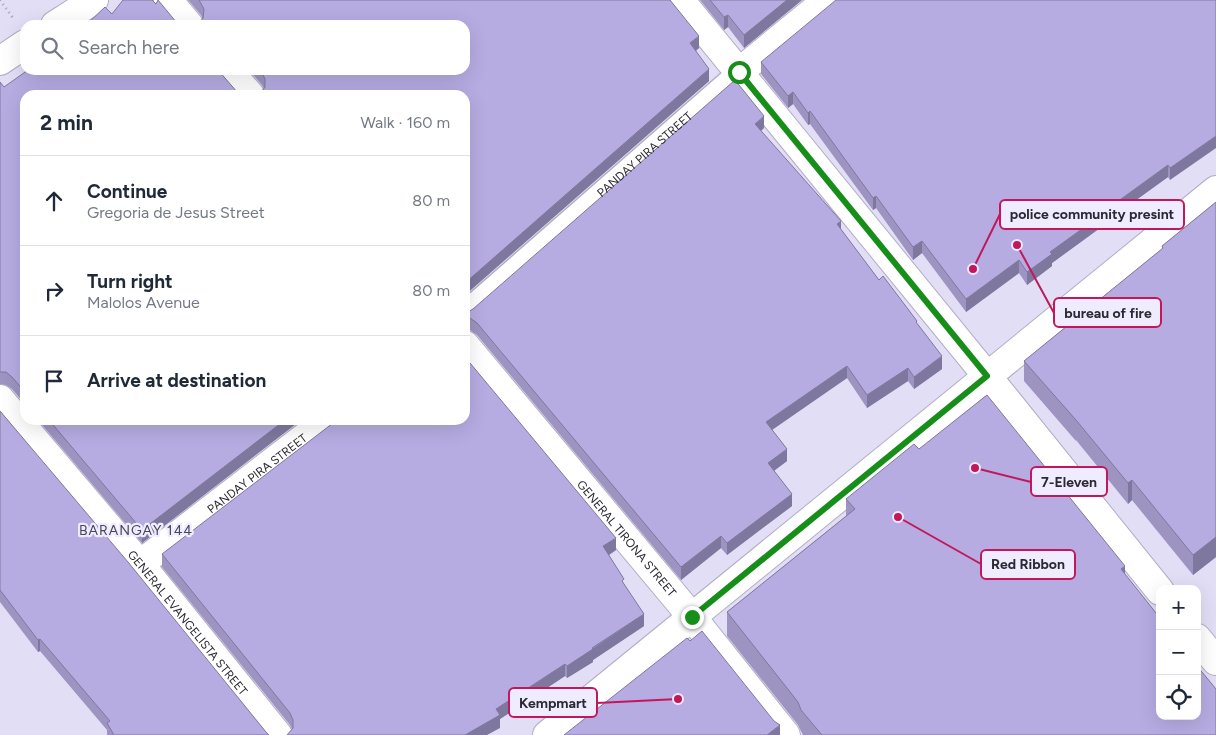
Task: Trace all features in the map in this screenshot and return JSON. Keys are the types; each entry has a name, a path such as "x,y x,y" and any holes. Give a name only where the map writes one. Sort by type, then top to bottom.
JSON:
{"street":[{"path":"63,20 94,0"},
{"path":"168,0 185,20"},
{"path":"680,0 1156,586"},
{"name":"PANDAY PIRA STREET","path":"470,308 739,72 827,0"},
{"path":"0,60 20,47"},
{"path":"232,75 246,90"},
{"path":"547,735 1216,190"},
{"name":"GENERAL TIRONA STREET","path":"470,351 692,617 786,735"},
{"name":"GENERAL EVANGELISTA STREET","path":"0,399 20,423"},
{"name":"GENERAL EVANGELISTA STREET","path":"22,425 140,564 278,735"},
{"name":"PANDAY PIRA STREET","path":"140,564 321,425"},
{"path":"1201,643 1216,661"}],"building":[{"path":"123,0 152,0 156,4 158,0 175,20 91,20 105,7 112,14"},
{"path":"199,0 670,0 699,36 690,43 709,69 470,279 470,90 263,90 265,87 263,75 470,75 470,20 202,20 204,9"},
{"path":"710,0 787,0 744,35 728,15 724,17"},
{"path":"836,0 1216,0 1216,136 1170,168 1168,165 1050,252 1052,254 1027,272 1019,260 966,299 922,241 913,247 876,196 873,198 810,111 808,113 793,92 788,96 761,62"},
{"path":"21,75 222,75 235,90 20,90 20,386 6,372 0,372 0,82 4,87"},
{"path":"735,80 764,116 755,124 841,221 837,224 879,280 883,276 942,356 914,377 908,368 867,395 847,366 766,422 787,449 768,463 792,494 727,543 721,536 681,567 477,323 470,318 470,311"},
{"path":"1216,202 1216,537 1193,555 1132,480 1128,483 1024,361 1163,248 1162,246"},
{"path":"470,363 616,538 603,546 624,579 622,581 644,614 567,666 565,664 496,709 500,715 465,735 287,735 293,728 293,720 290,713 162,554 330,425 470,425"},
{"path":"987,395 1125,566 1121,569 1156,613 1156,720 1201,720 1201,671 1216,689 1216,735 822,735 727,612 855,509 846,499 914,444 919,449"},
{"path":"0,411 128,562 269,735 114,735 107,723 110,721 40,639 38,640 0,590"},
{"path":"53,425 278,425 142,530"},
{"path":"702,631 774,721 780,725 767,735 564,735 687,638 690,641"}],"place":[{"name":"bureau of fire","path":"1017,245"},
{"name":"police community presint","path":"973,269"},
{"name":"7-Eleven","path":"975,468"},
{"name":"Red Ribbon","path":"898,517"},
{"name":"Kempmart","path":"678,699"}],"district":[{"name":"BARANGAY 144","path":"136,530"}],"route":[{"path":"692,617 987,376 739,72"}]}
